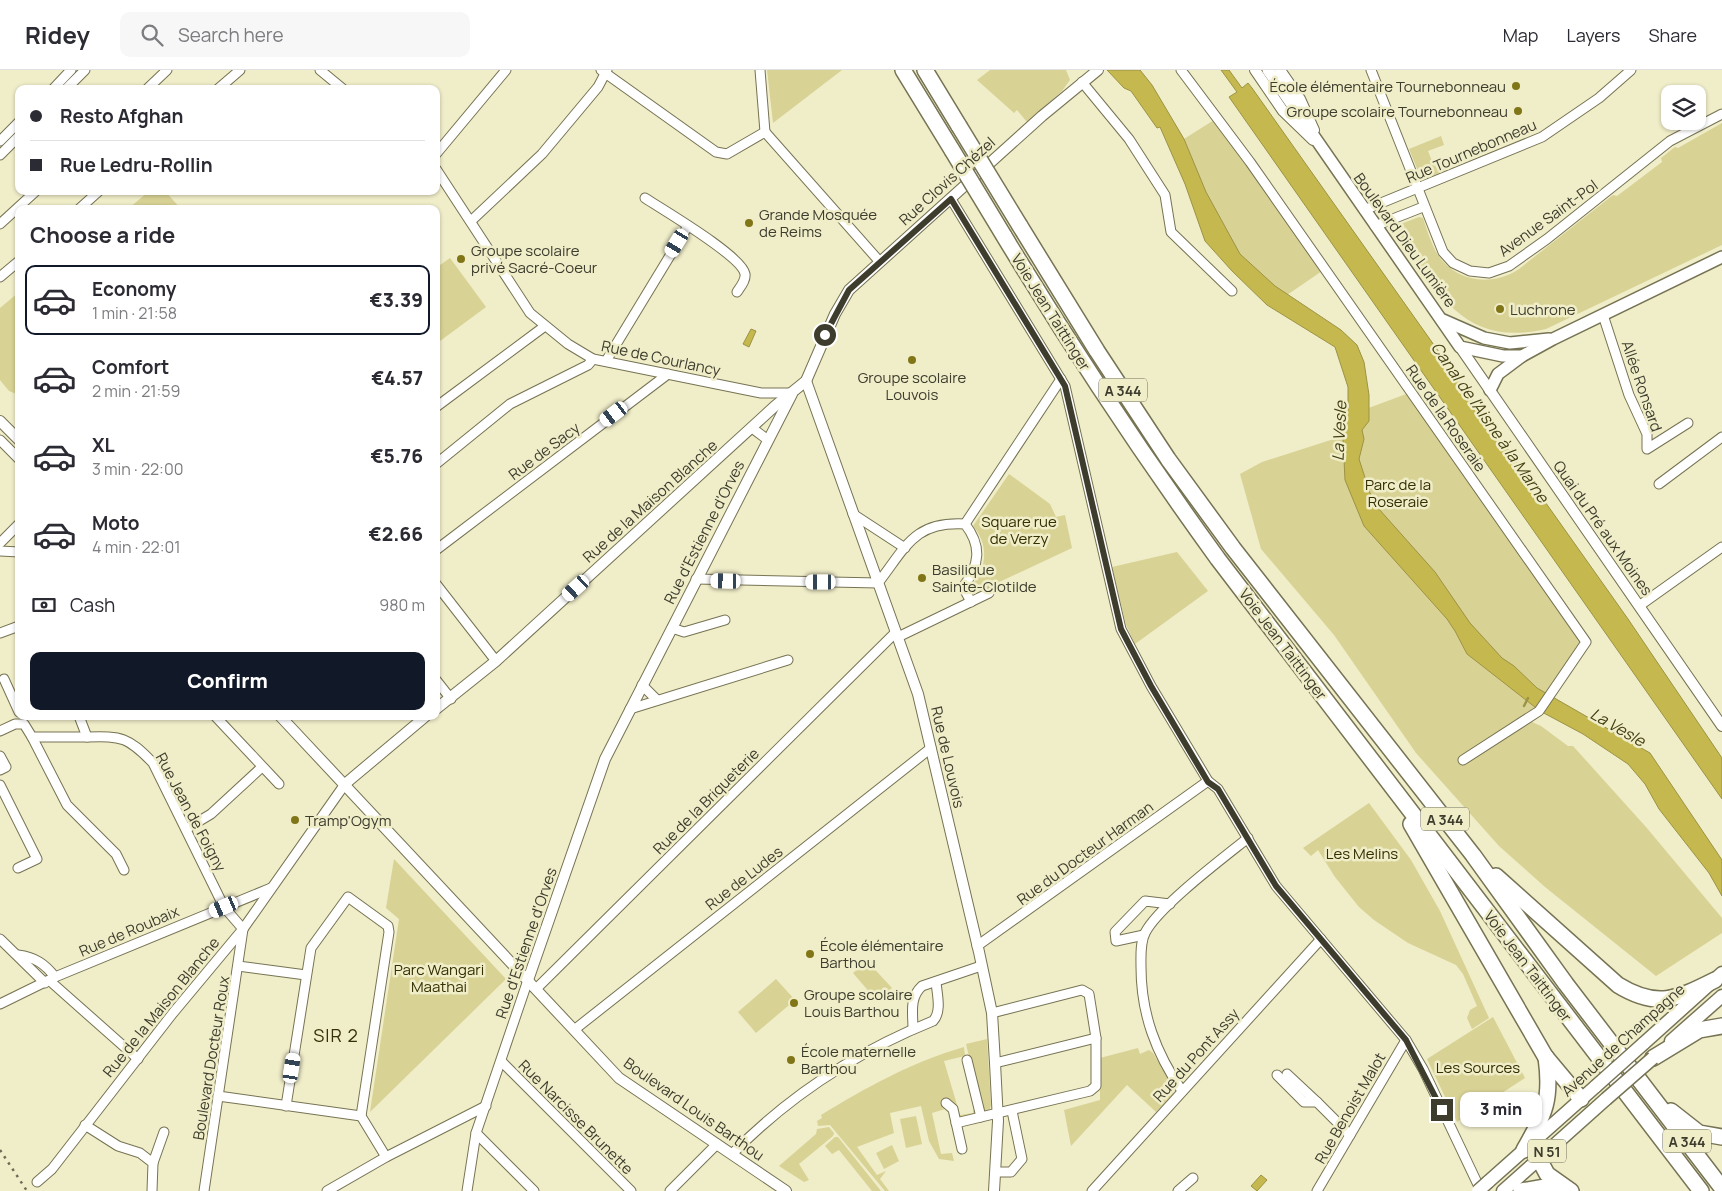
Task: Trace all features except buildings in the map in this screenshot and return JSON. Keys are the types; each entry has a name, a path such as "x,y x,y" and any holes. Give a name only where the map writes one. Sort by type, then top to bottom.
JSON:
{"highway":[{"name":"Voie Jean Taittinger","path":"903,70 1081,359 1159,477 1218,559 1701,1191"},
{"name":"Voie Jean Taittinger","path":"925,70 1103,360 1168,459 1232,548 1473,855 1566,984 1722,1188"},
{"path":"1391,785 1426,853 1545,1056 1581,1099"},
{"path":"1473,855 1618,985 1634,995 1655,1000 1669,1000 1720,979"},
{"path":"1653,1058 1699,1030 1722,1026"},
{"path":"1524,1150 1543,1117 1546,1106 1550,1082 1545,1056"},
{"path":"1651,1095 1699,1133 1722,1137"},
{"path":"1539,1159 1547,1174 1571,1191"},
{"path":"1521,1191 1550,1186 1565,1191"}],"main road":[{"name":"Boulevard Dieu Lumière","path":"1268,70 1460,347"},
{"path":"1490,390 1498,374 1522,356 1722,257"},
{"path":"1443,320 1484,338 1510,343 1553,339"},
{"path":"1460,347 1503,356 1522,356"},
{"name":"Avenue de Champagne","path":"1482,1188 1643,1044 1720,979"},
{"name":"N 51","path":"1503,1191 1722,996"},
{"path":"1581,1099 1592,1112"},
{"path":"1536,1139 1539,1159"}],"street":[{"path":"56,85 71,70"},
{"path":"70,85 84,70"},
{"path":"151,85 167,70"},
{"path":"223,85 240,70"},
{"path":"320,70 337,85"},
{"path":"440,149 506,70"},
{"path":"760,70 765,132 880,262"},
{"name":"Rue Clovis Chézel","path":"806,380 835,314 849,290 1082,82 1098,70"},
{"name":"Rue de la Roseraie","path":"1181,70 1250,162 1586,642 1539,711 1463,760"},
{"name":"Boulevard Dieu Lumière","path":"1255,70 1283,111 1324,152"},
{"name":"Boulevard Dieu Lumière","path":"1280,70 1300,99 1324,152"},
{"name":"Avenue Saint-Pol","path":"1371,70 1443,252 1453,264 1470,271 1489,273 1509,266 1547,239 1670,141 1722,114"},
{"name":"Rue Tournebonneau","path":"1364,210 1542,137 1599,98 1631,70"},
{"path":"472,220 542,154 598,86 605,71 716,152 727,154 765,132"},
{"path":"1082,82 1129,139 1165,195 1170,232 1232,291"},
{"path":"0,141 15,126"},
{"path":"0,155 15,140"},
{"name":"Rue de Courlancy","path":"440,175 472,220 530,313 545,326 593,359 762,393 792,393"},
{"path":"21,205 32,195"},
{"path":"83,205 95,195"},
{"path":"645,198 718,246 741,265 745,273 744,280 737,292"},
{"path":"951,199 1066,390 1121,629 1151,686 1208,782 1218,789 1276,886 1406,1040 1423,1069 1482,1188"},
{"path":"1375,226 1424,207"},
{"path":"0,224 15,210"},
{"path":"606,361 688,226"},
{"path":"0,277 15,264"},
{"name":"Allée Ronsard","path":"1603,315 1629,394 1647,434 1647,449 1688,423"},
{"path":"440,404 545,326"},
{"name":"Quai du Pré aux Moines","path":"1460,347 1722,726"},
{"path":"440,461 510,404 588,365 593,359"},
{"name":"Rue de Sacy","path":"440,547 668,374"},
{"path":"965,524 1061,379"},
{"name":"Rue de la Maison Blanche","path":"440,706 496,662 806,380"},
{"name":"Rue de Louvois","path":"806,380 918,694 982,966 992,1013 996,1063 997,1112 994,1191"},
{"name":"Rue d'Estienne d'Orves","path":"467,1191 476,1133 605,759 792,393"},
{"path":"0,422 15,436"},
{"path":"752,428 768,440"},
{"path":"1659,484 1722,437"},
{"path":"0,440 15,455"},
{"path":"853,514 905,548"},
{"path":"696,579 708,581 878,583 905,548 922,530 932,525 965,524"},
{"path":"965,524 977,548 976,568 963,587 971,602"},
{"path":"0,543 15,528"},
{"path":"1639,606 1722,547"},
{"path":"0,551 15,552"},
{"path":"440,589 496,662"},
{"name":"Rue de la Briqueterie","path":"536,989 897,635 989,594"},
{"path":"672,628 684,632 725,620"},
{"path":"1,631 15,627"},
{"path":"630,709 788,660"},
{"path":"4,679 15,703"},
{"path":"440,685 451,699"},
{"path":"642,685 657,700"},
{"path":"0,731 22,720 67,806 116,854 124,870"},
{"path":"81,720 87,737"},
{"path":"219,720 279,784"},
{"name":"Boulevard Louis Barthou","path":"284,720 620,1078 786,1191"},
{"name":"Rue de la Maison Blanche","path":"37,1182 52,1169 85,1124 243,928 345,784 421,720"},
{"name":"Rue Jean de Foigny","path":"32,737 119,736 138,747 153,763 224,907 243,928"},
{"name":"Rue de Ludes","path":"574,1030 931,748"},
{"path":"0,756 6,767 0,770"},
{"path":"186,829 211,814 262,767"},
{"name":"Rue du Docteur Harman","path":"977,946 1208,782"},
{"path":"0,785 37,859 18,868"},
{"path":"1182,1091 1168,1070 1153,1040 1144,1009 1141,955 1144,935 1154,920 1170,904 1248,838"},
{"name":"Rue de Roubaix","path":"0,1004 271,888"},
{"path":"286,1106 311,948 348,897 388,926 361,1116 386,1157"},
{"path":"1144,935 1116,941 1115,932 1145,901 1170,904"},
{"name":"Boulevard Docteur Roux","path":"204,1191 243,928"},
{"path":"0,939 138,1059"},
{"name":"Rue du Pont Assy","path":"1092,1191 1321,939"},
{"path":"18,956 30,957 46,965 50,981"},
{"path":"238,966 306,975"},
{"path":"913,1029 912,1001 916,992 922,986 982,966"},
{"path":"732,1154 762,1124 804,1090 863,1053 937,1017 936,982"},
{"path":"956,1123 1090,1092 1096,1086 1096,1038 1089,994 1082,990 992,1013"},
{"path":"996,1063 1096,1038"},
{"name":"Rue Benoist Malot","path":"1317,1191 1406,1040"},
{"path":"967,1060 981,1117"},
{"name":"Rue Narcisse Brunette","path":"502,1062 631,1191"},
{"path":"1287,1074 1350,1135"},
{"path":"1277,1075 1304,1102 1317,1102"},
{"path":"218,1096 361,1116"},
{"path":"946,1103 952,1109 962,1149"},
{"path":"327,1191 386,1157 486,1106"},
{"path":"996,1172 1011,1172 1022,1159 1012,1111"},
{"path":"85,1124 118,1146 140,1153 153,1163"},
{"path":"152,1191 153,1163 164,1132"},
{"path":"476,1133 534,1191"},
{"path":"670,1191 717,1144"},
{"path":"1178,1191 1193,1178"}],"green space":[{"path":"767,70 842,70 773,123"},
{"path":"990,70 1066,70 1070,80 1062,91 1027,122 1017,110 1014,113 977,80"},
{"path":"1214,120 1322,271 1287,295 1256,271 1240,254 1216,213 1196,168 1184,139"},
{"path":"1722,123 1722,245 1546,329 1516,333 1492,330 1471,322 1453,308 1438,291 1393,227 1419,217 1423,218 1429,237 1438,255 1454,271 1464,276 1486,280 1509,275 1613,195 1617,196 1662,162 1661,158 1675,147 1678,148"},
{"path":"1441,136 1444,145 1428,151 1434,166 1441,164 1444,171 1425,179 1420,176 1409,149"},
{"path":"144,195 169,195 177,205 133,205"},
{"path":"450,258 486,307 440,341 440,265"},
{"path":"15,295 15,393 9,391 0,380 0,308"},
{"name":"Parc de la Roseraie","path":"1409,393 1580,643 1536,709 1523,718 1541,726 1568,746 1573,746 1646,827 1722,918 1722,933 1656,976 1545,887 1499,846 1416,753 1334,635 1261,549 1240,474 1262,462 1340,437 1344,431 1347,416"},
{"name":"Square rue de Verzy","path":"1009,474 1050,504 1056,517 1065,515 1072,548 980,591 972,585 981,571 984,548 982,540 973,526"},
{"path":"1177,552 1208,591 1135,644 1126,625 1112,567"},
{"name":"Les Melins","path":"1369,803 1411,860 1440,911 1489,1018 1472,1029 1467,1018 1470,1010 1477,1006 1463,974 1456,965 1408,943 1374,920 1359,907 1335,877 1318,850 1311,856 1303,848"},
{"name":"Parc Wangari Maathai","path":"394,859 506,979 370,1112 399,919 386,908"},
{"path":"867,961 892,988 878,1002 853,973"},
{"path":"776,979 795,1000 756,1033 738,1012"},
{"name":"Les Sources","path":"1493,1017 1525,1078 1457,1122 1427,1059"},
{"path":"987,1039 991,1105 990,1109 985,1112 982,1111 966,1044"},
{"path":"964,1047 965,1056 944,1061 960,1115 973,1113 973,1110 977,1109 977,1112 975,1115 961,1118 945,1106 945,1109 932,1113 941,1154 952,1153 954,1161 939,1159 929,1141 921,1106 890,1113 894,1133 857,1147 877,1175 886,1171 880,1179 889,1191 885,1191 830,1125 818,1126 817,1121 822,1118 821,1115 873,1085 926,1060"},
{"path":"1138,1048 1140,1054 1149,1050 1153,1053 1174,1089 1173,1094 1156,1112 1127,1085 1071,1146 1064,1110 1100,1100 1100,1058"},
{"path":"916,1116 922,1144 906,1148 900,1119"},
{"path":"829,1127 834,1133 833,1136 799,1164 809,1180 804,1182 779,1166 816,1134 817,1129"},
{"path":"835,1137 838,1137 881,1191 872,1191 839,1150 832,1154 825,1146"},
{"path":"892,1145 899,1161 884,1169 876,1153"}],"shaded area":[{"path":"1107,70 1140,70 1152,85 1184,139 1206,192 1240,254 1275,286 1341,330 1357,345 1364,362 1369,395 1369,421 1362,430 1364,439 1359,459 1370,493 1378,508 1435,572 1470,623 1502,658 1514,666 1537,688 1650,753 1722,860 1722,896 1709,873 1659,809 1645,784 1628,764 1583,734 1540,711 1467,654 1447,619 1364,526 1345,480 1343,439 1348,409 1348,387 1335,347 1267,305 1205,241 1185,184 1160,127 1157,128 1131,91 1124,88"},
{"path":"1221,70 1229,70 1242,88 1248,83 1252,88 1628,619 1722,758 1722,799 1229,97 1237,92"},
{"path":"751,329 756,331 749,347 743,344"},
{"path":"1261,1175 1267,1180 1257,1191 1251,1186"}],"waterway":[{"path":"1524,706 1528,698"}],"railway":[{"path":"0,1150 27,1191"}],"place":[{"name":"École élémentaire Tournebonneau","path":"1516,86"},
{"name":"Groupe scolaire Tournebonneau","path":"1518,111"},
{"name":"Grande Mosquée de Reims","path":"749,223"},
{"name":"Groupe scolaire privé Sacré-Coeur","path":"461,259"},
{"name":"Luchrone","path":"1500,309"},
{"name":"Groupe scolaire Louvois","path":"912,360"},
{"name":"Basilique Sainte-Clotilde","path":"922,578"},
{"name":"Tramp'Ogym","path":"295,820"},
{"name":"École élémentaire Barthou","path":"810,954"},
{"name":"Groupe scolaire Louis Barthou","path":"794,1003"},
{"name":"École maternelle Barthou","path":"791,1060"}],"district":[{"name":"SIR 2","path":"336,1035"}],"route":[{"path":"825,335 849,290 951,199 1065,386 1102,554 1121,629 1151,686 1208,782 1218,789 1276,886 1406,1040 1423,1069 1442,1110"}],"water label":[{"name":"Canal de l'Aisne à la Marne","path":"1490,422"},
{"name":"La Vesle","path":"1339,431"},
{"name":"La Vesle","path":"1618,727"}]}
